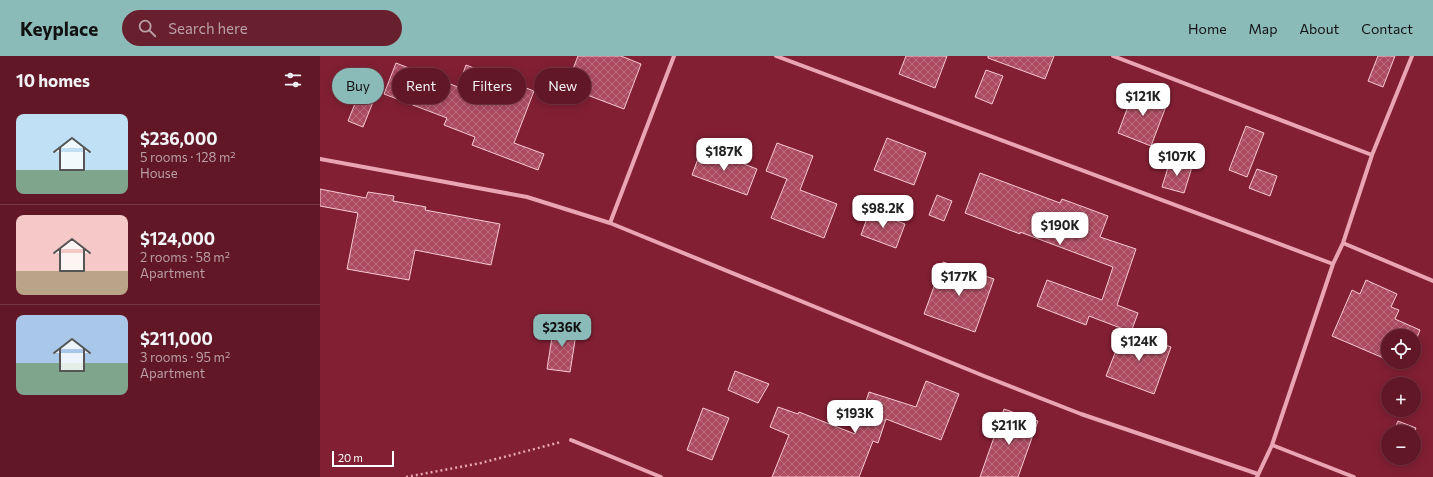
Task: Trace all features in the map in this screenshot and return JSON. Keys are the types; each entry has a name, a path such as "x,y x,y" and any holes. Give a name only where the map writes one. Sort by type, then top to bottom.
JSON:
{"street":[{"path":"610,222 674,56"},
{"path":"776,56 1333,264"},
{"path":"1113,56 1372,155"},
{"path":"320,159 528,197 610,222 984,376 1081,414 1258,475 1272,445 1333,264 1342,243 1372,155 1412,56"},
{"path":"1342,243 1433,281"},
{"path":"571,440 661,477"},
{"path":"1272,445 1354,477"}],"path":[{"path":"406,477 481,463 571,440"}],"building":[{"path":"578,56 621,56 641,64 624,109 591,96 591,68 573,68"},
{"path":"906,56 947,56 935,88 899,74"},
{"path":"988,56 1054,56 1045,79 988,58"},
{"path":"1378,56 1395,56 1383,87 1368,81"},
{"path":"396,63 409,68 394,68"},
{"path":"466,65 474,68 465,68"},
{"path":"986,70 1003,76 992,104 975,97"},
{"path":"392,73 392,97 384,94"},
{"path":"450,84 458,87 458,104 526,104 526,88 534,91 514,143 544,154 538,170 472,145 475,137 444,125 447,118 410,104 450,104"},
{"path":"1135,88 1168,101 1151,146 1118,133"},
{"path":"355,104 372,104 363,127 348,121"},
{"path":"1246,126 1264,133 1247,177 1229,170"},
{"path":"887,138 926,153 914,185 874,170"},
{"path":"777,143 813,156 800,190 837,204 824,238 771,218 787,179 766,171"},
{"path":"702,148 757,169 747,195 692,175"},
{"path":"1170,161 1192,167 1184,193 1162,187"},
{"path":"1257,169 1277,176 1270,196 1249,188"},
{"path":"980,173 1060,203 1062,199 1108,216 1100,237 1136,249 1117,305 1138,313 1131,332 1089,316 1086,325 1037,306 1047,280 1102,300 1113,267 965,213"},
{"path":"320,189 366,198 368,192 394,196 393,201 426,207 425,210 500,224 491,265 415,250 409,280 347,269 358,213 320,206"},
{"path":"937,195 952,201 944,221 929,215"},
{"path":"870,210 905,224 896,248 861,235"},
{"path":"943,262 994,279 975,332 924,314"},
{"path":"1366,280 1397,294 1391,307 1399,310 1395,319 1418,329 1381,329 1381,357 1332,336 1352,290 1360,294"},
{"path":"554,324 577,328 570,372 547,369"},
{"path":"1124,330 1171,347 1154,394 1106,376"},
{"path":"735,371 769,384 758,403 728,390"},
{"path":"926,381 959,394 941,440 886,419 878,443 873,441 859,477 772,477 789,435 770,427 778,407 798,414 799,412 855,434 869,392 916,407"},
{"path":"703,408 729,418 712,460 687,450"},
{"path":"1004,409 1038,421 1018,477 980,477"},
{"path":"1398,421 1408,425 1396,425"}]}
